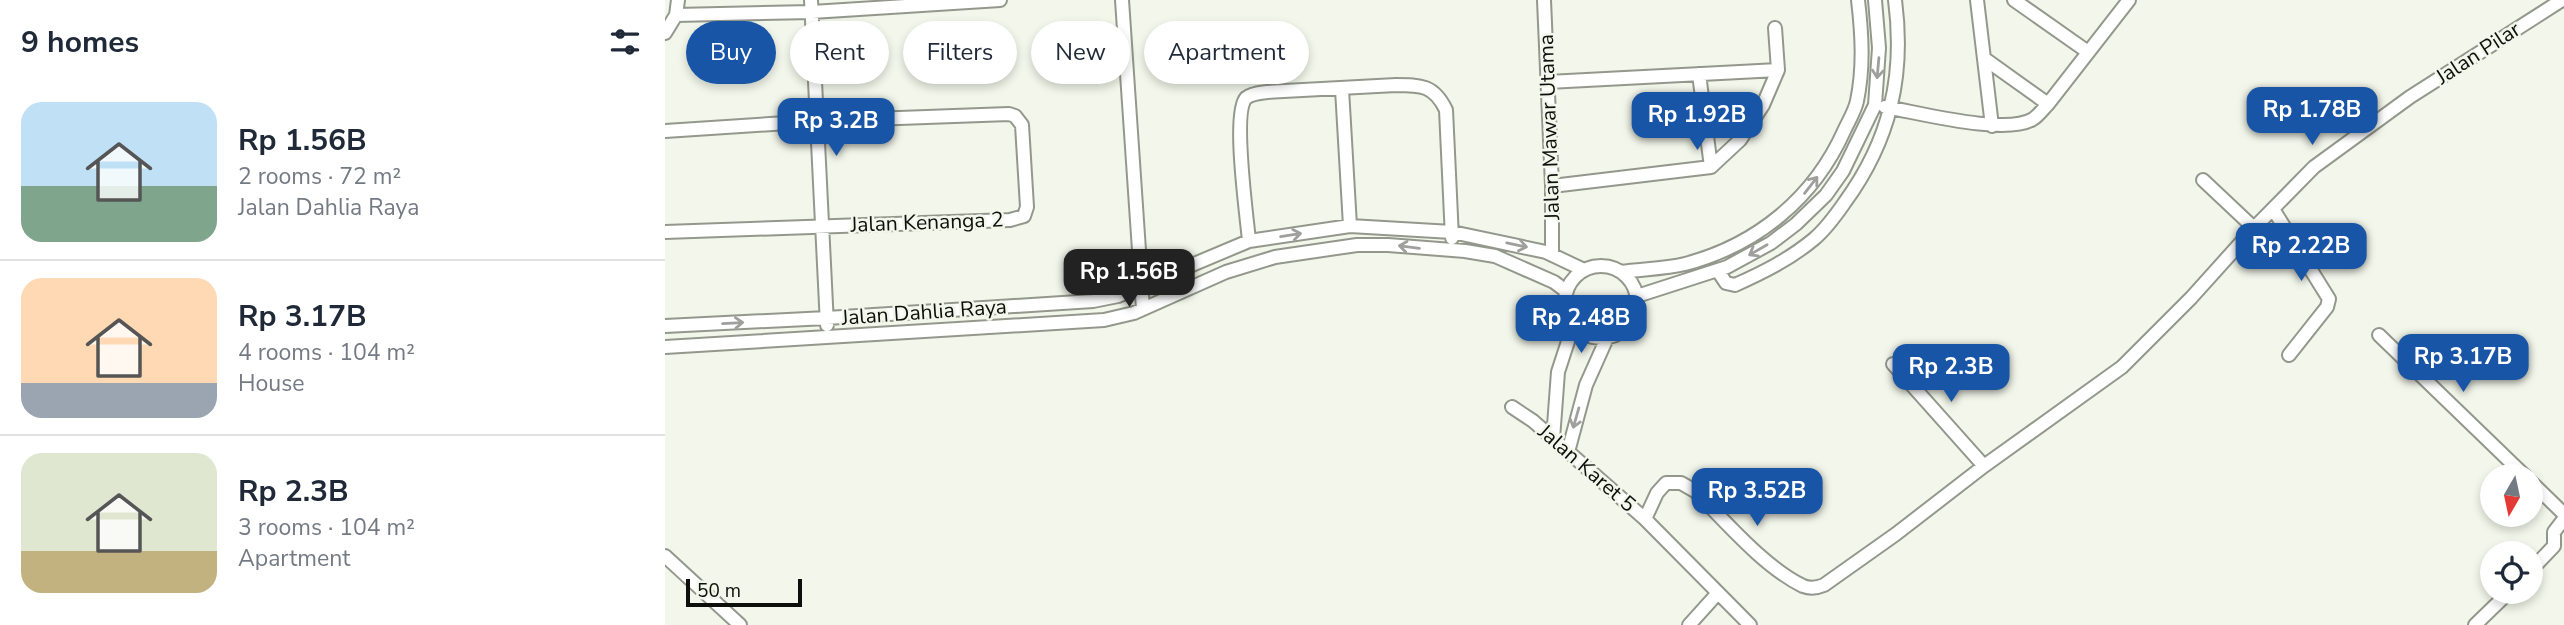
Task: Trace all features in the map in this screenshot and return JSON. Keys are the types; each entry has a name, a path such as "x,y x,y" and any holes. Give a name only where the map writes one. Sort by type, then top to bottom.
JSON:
{"street":[{"path":"665,33 675,15 678,0"},
{"path":"675,15 811,6 1000,0"},
{"path":"1122,0 1143,309"},
{"name":"Jalan Mawar Utama","path":"1544,0 1552,186 1552,255"},
{"path":"1621,272 1682,264 1722,251 1779,219 1805,192 1826,165 1857,103 1863,50 1858,0"},
{"path":"1637,296 1718,271 1771,243 1813,209 1843,171 1875,105 1879,48 1875,0"},
{"path":"1718,271 1726,283 1735,285 1788,259 1816,237 1835,216 1868,167 1881,141 1891,108 1900,55 1895,0"},
{"path":"1977,0 1992,126"},
{"path":"2014,0 2088,52"},
{"path":"1857,103 1992,126 2022,124 2033,119 2048,103 2129,0"},
{"name":"Jalan Pilar","path":"1645,519 1660,488 1666,482 1681,483 1695,491 1768,562 1803,586 1818,588 1896,534 1984,466 2122,367 2314,167 2389,113 2562,0"},
{"path":"811,6 828,337"},
{"path":"1552,186 1711,167 1741,140 1753,123 1777,70 1775,28"},
{"path":"1985,59 2048,103"},
{"path":"1548,82 1777,70"},
{"path":"1699,74 1711,167"},
{"path":"1249,242 1240,137 1245,99 1254,93 1267,92 1417,86 1430,89 1440,97 1446,110 1452,250"},
{"path":"1342,89 1350,226"},
{"name":"Jalan Kenanga 2","path":"817,121 1002,113 1015,116 1021,125 1027,207 1024,216 1010,220 822,226"},
{"path":"665,131 817,121"},
{"path":"2203,180 2254,228"},
{"path":"2273,209 2329,299 2327,307 2290,355"},
{"path":"665,232 822,226"},
{"name":"Jalan Dahlia Raya","path":"665,326 1093,301 1118,296 1249,242 1350,226 1452,232 1525,246 1584,270"},
{"name":"Jalan Dahlia Raya","path":"665,346 1104,320 1143,309 1226,272 1275,257 1357,245 1452,250 1495,256 1554,282 1566,291"},
{"path":"1603,266 1621,272 1628,278 1637,296 1638,305 1631,323 1624,331 1607,338 1588,336 1573,326 1565,309 1566,291 1576,276 1584,270 1603,266"},
{"path":"1553,439 1557,372 1573,326"},
{"path":"2379,335 2513,464"},
{"path":"1568,452 1586,385 1607,338"},
{"path":"1893,364 1984,466"},
{"name":"Jalan Karet 5","path":"1511,407 1533,421 1645,519 1750,625"},
{"path":"2543,495 2564,517 2554,532 2554,546 2543,557"},
{"path":"665,556 740,625"},
{"path":"1689,625 1717,594"},
{"path":"2475,625 2497,604"}]}
